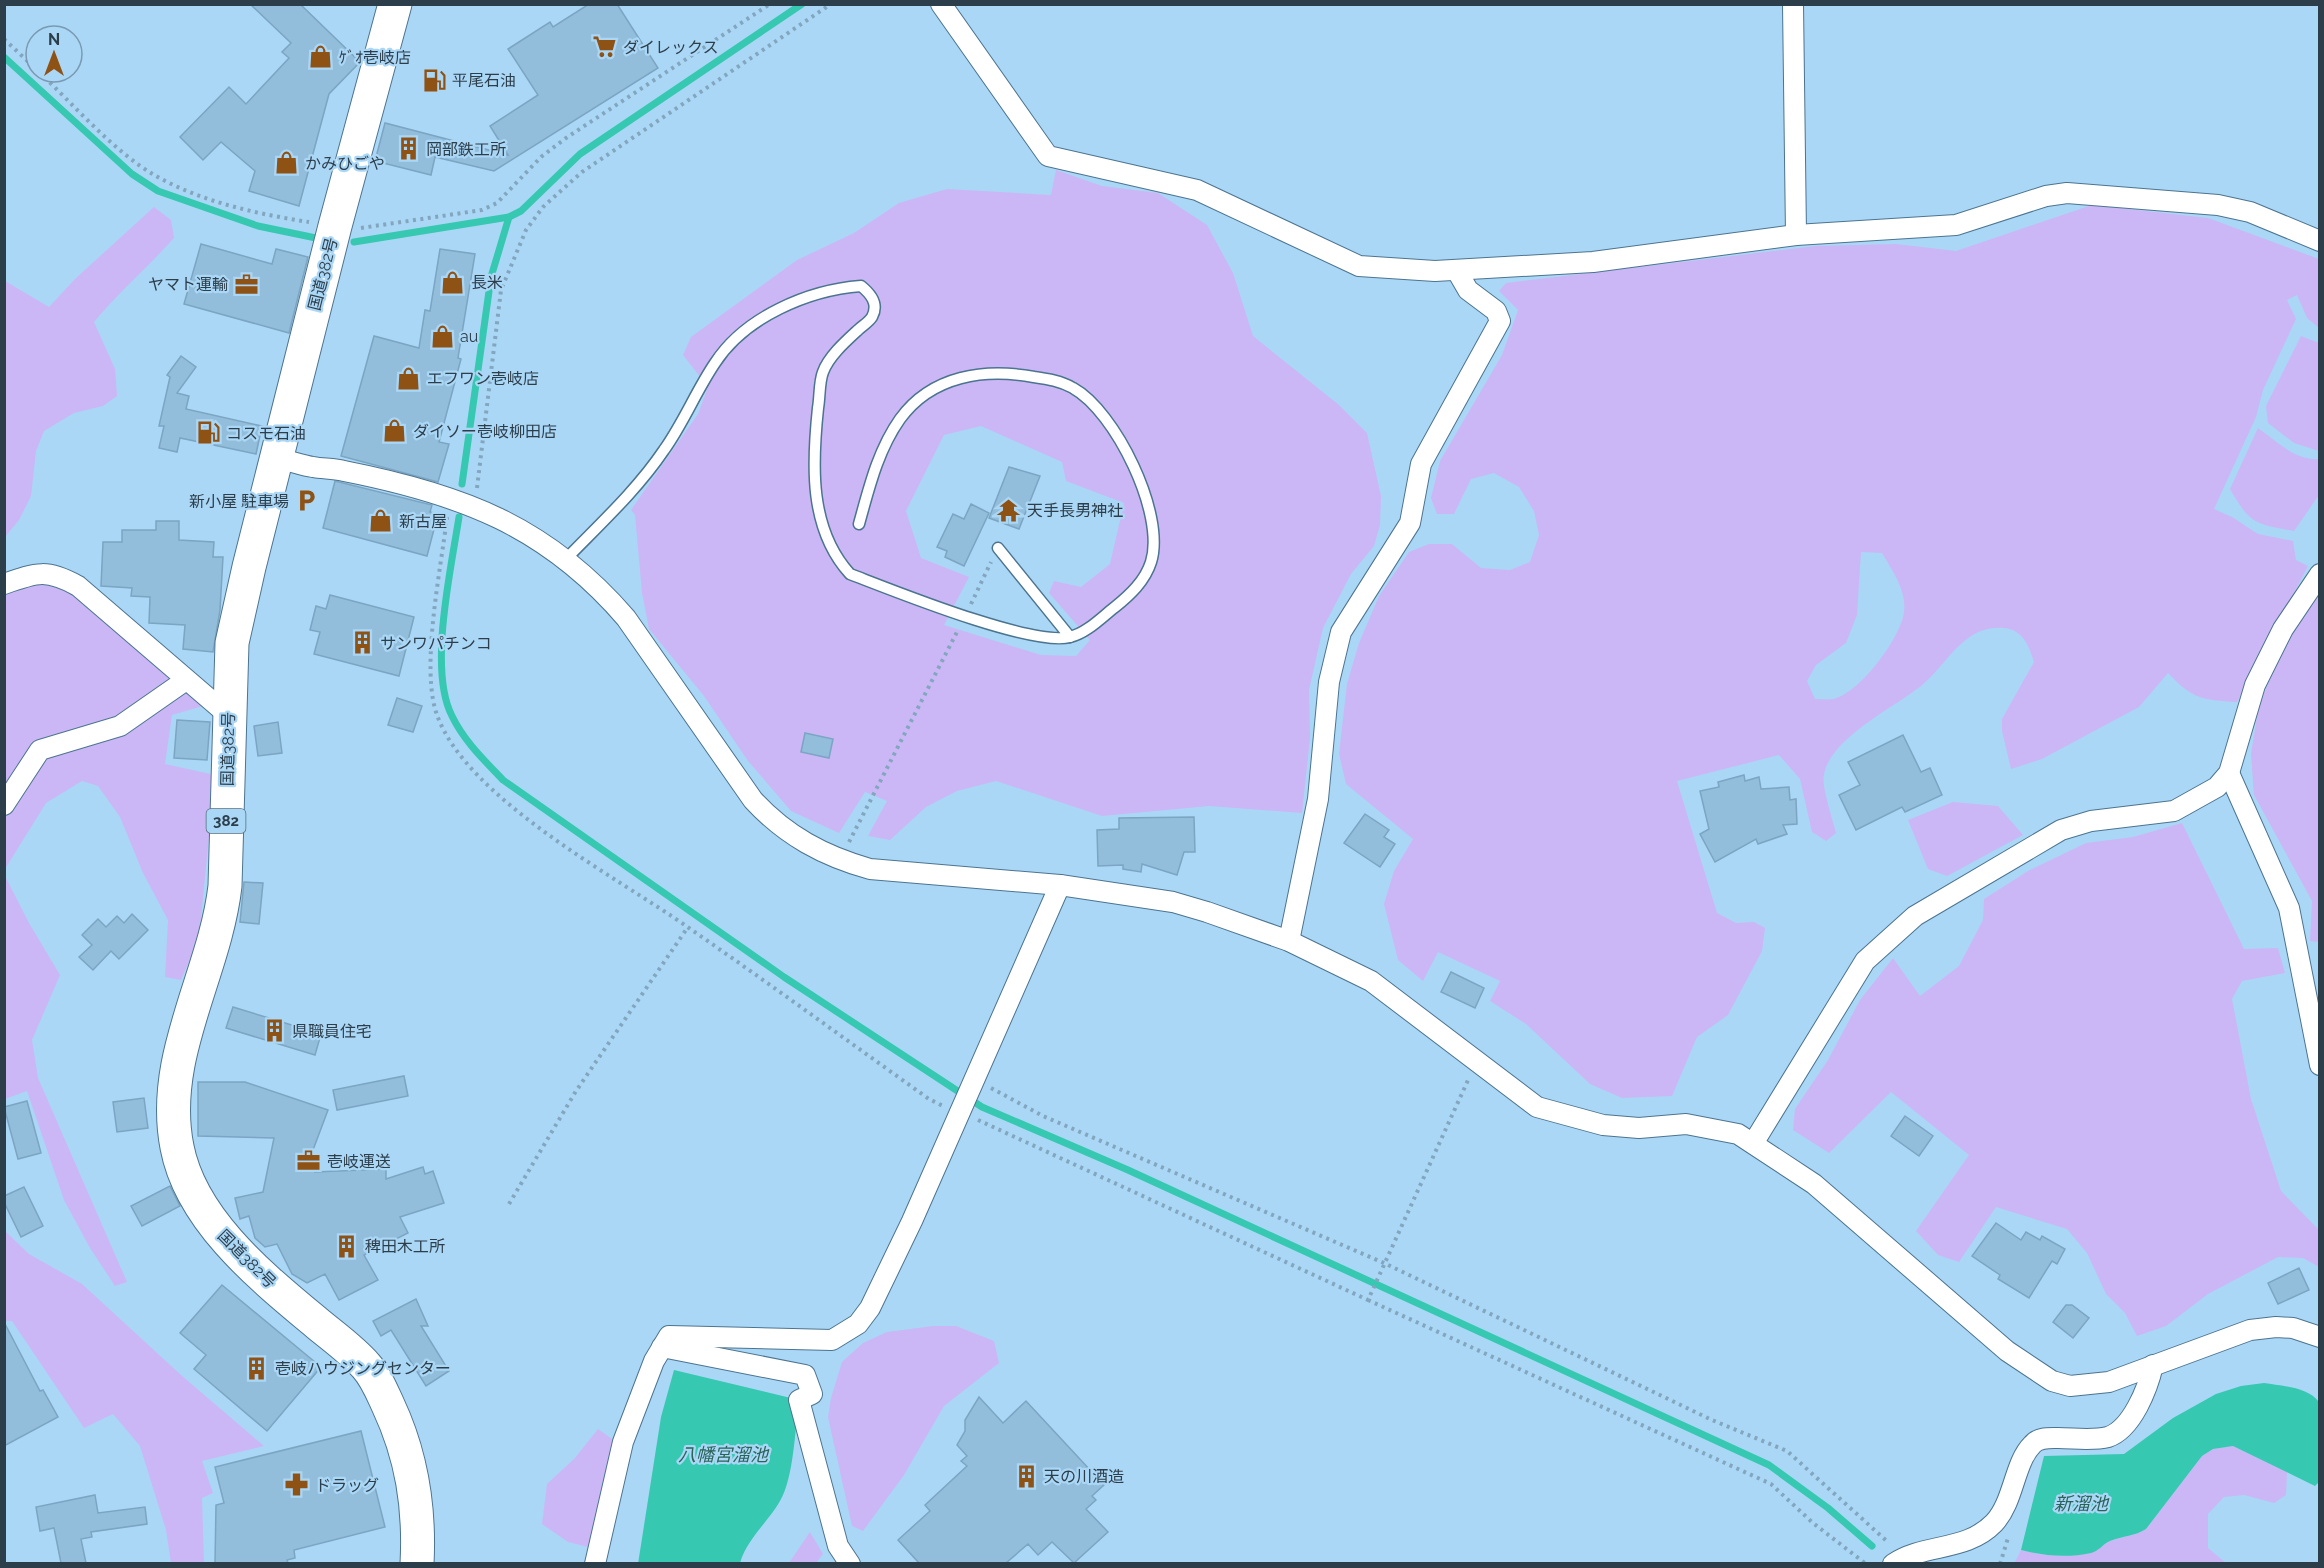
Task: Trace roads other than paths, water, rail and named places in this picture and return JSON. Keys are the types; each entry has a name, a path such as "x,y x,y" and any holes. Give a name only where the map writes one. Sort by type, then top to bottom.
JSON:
{"highway":[{"name":"国道382号","path":"395,4 335,226 232,643 228,715 225,886 221,920 197,994 176,1075 173,1101 177,1148 181,1165 215,1227 271,1284 351,1350 368,1368 379,1387 398,1425 410,1462 418,1514 417,1563"}],"street":[{"path":"941,4 1048,156 1197,190 1359,266 1457,271 1593,262 1796,235 1956,225 2046,196 2067,193 2218,205 2250,212 2319,241"},
{"path":"1793,4 1796,235"},
{"path":"1289,941 1318,799 1329,682 1341,632 1410,523 1422,464 1500,321 1496,311 1468,290 1457,271"},
{"path":"277,459 312,467 343,470 450,498 474,507 541,540 602,591 626,618 753,800 768,817 803,843 839,860 870,869 1060,885 1173,902 1249,925 1289,941 1371,981 1537,1107 1603,1125 1639,1128 1686,1124 1710,1127 1738,1134 1754,1142 1814,1184 1886,1250 2007,1352 2052,1381 2070,1386 2109,1382 2250,1330 2293,1328 2319,1337"},
{"path":"4,584 29,575 56,574 78,586 228,715"},
{"path":"1754,1142 1865,962 1915,916 2061,830 2091,821 2174,811 2217,787 2229,773 2255,685 2283,629 2319,574"},
{"path":"4,805 40,750 120,726 186,680"},
{"path":"2229,773 2289,908 2319,1065"},
{"path":"595,1563 622,1442 662,1347 669,1336 832,1340 858,1324 870,1308 912,1221 1060,885"},
{"path":"662,1347 806,1375 812,1394 799,1400 838,1546 850,1563"},
{"path":"1895,1562 1959,1544 1976,1537 1994,1522 2008,1501 2032,1444 2044,1438 2111,1436 2136,1412 2148,1386 2153,1365"}],"lane":[{"path":"566,559 640,482 680,426 716,361 738,337 758,320 804,299 861,286 870,294 875,303 872,318 840,347 823,372 815,454 815,491 824,533 838,560 850,574 1034,637 1070,637 1093,625 1134,592 1151,562 1154,539 1150,507 1138,475 1105,418 1075,388 1055,380 1009,372 969,374 922,395 901,418 887,442 878,461 859,524"},
{"path":"998,548 1070,637"}],"water":[{"name":"八幡宮溜池","path":"674,1370 799,1400 791,1466 785,1491 743,1554 740,1563 638,1564 661,1417"},
{"name":"新溜池","path":"2264,1383 2302,1390 2319,1402 2319,1482 2315,1486 2233,1446 2213,1449 2202,1456 2146,1529 2110,1541 2094,1552 2082,1555 2056,1556 2021,1550 2044,1456 2124,1454 2173,1418 2216,1394 2241,1386"}],"waterway":[{"path":"354,242 509,217 521,211 580,154 802,4"},
{"path":"4,57 132,174 158,191 258,226 316,238"},
{"path":"462,484 491,277 509,217"},
{"path":"459,517 444,619 442,673 445,696 462,734 503,780 784,977 982,1107 1128,1170 1769,1465 1828,1508 1872,1546"}],"place":[{"name":"ダイレックス","path":"605,47"},
{"name":"ｹﾞｵ壱岐店","path":"321,57"},
{"name":"平尾石油","path":"434,80"},
{"name":"岡部鉄工所","path":"408,149"},
{"name":"かみひごや","path":"287,163"},
{"name":"長米","path":"453,282"},
{"name":"ヤマト運輸","path":"246,284"},
{"name":"au","path":"442,336"},
{"name":"エフワン壱岐店","path":"409,378"},
{"name":"ダイソー壱岐柳田店","path":"395,431"},
{"name":"コスモ石油","path":"208,433"},
{"name":"新小屋 駐車場","path":"307,501"},
{"name":"天手長男神社","path":"1009,510"},
{"name":"新古屋","path":"381,521"},
{"name":"サンワパチンコ","path":"362,643"},
{"name":"県職員住宅","path":"274,1031"},
{"name":"壱岐運送","path":"309,1161"},
{"name":"稗田木工所","path":"347,1246"},
{"name":"壱岐ハウジングセンター","path":"257,1368"},
{"name":"天の川酒造","path":"1026,1476"},
{"name":"ドラッグ","path":"297,1485"}]}
